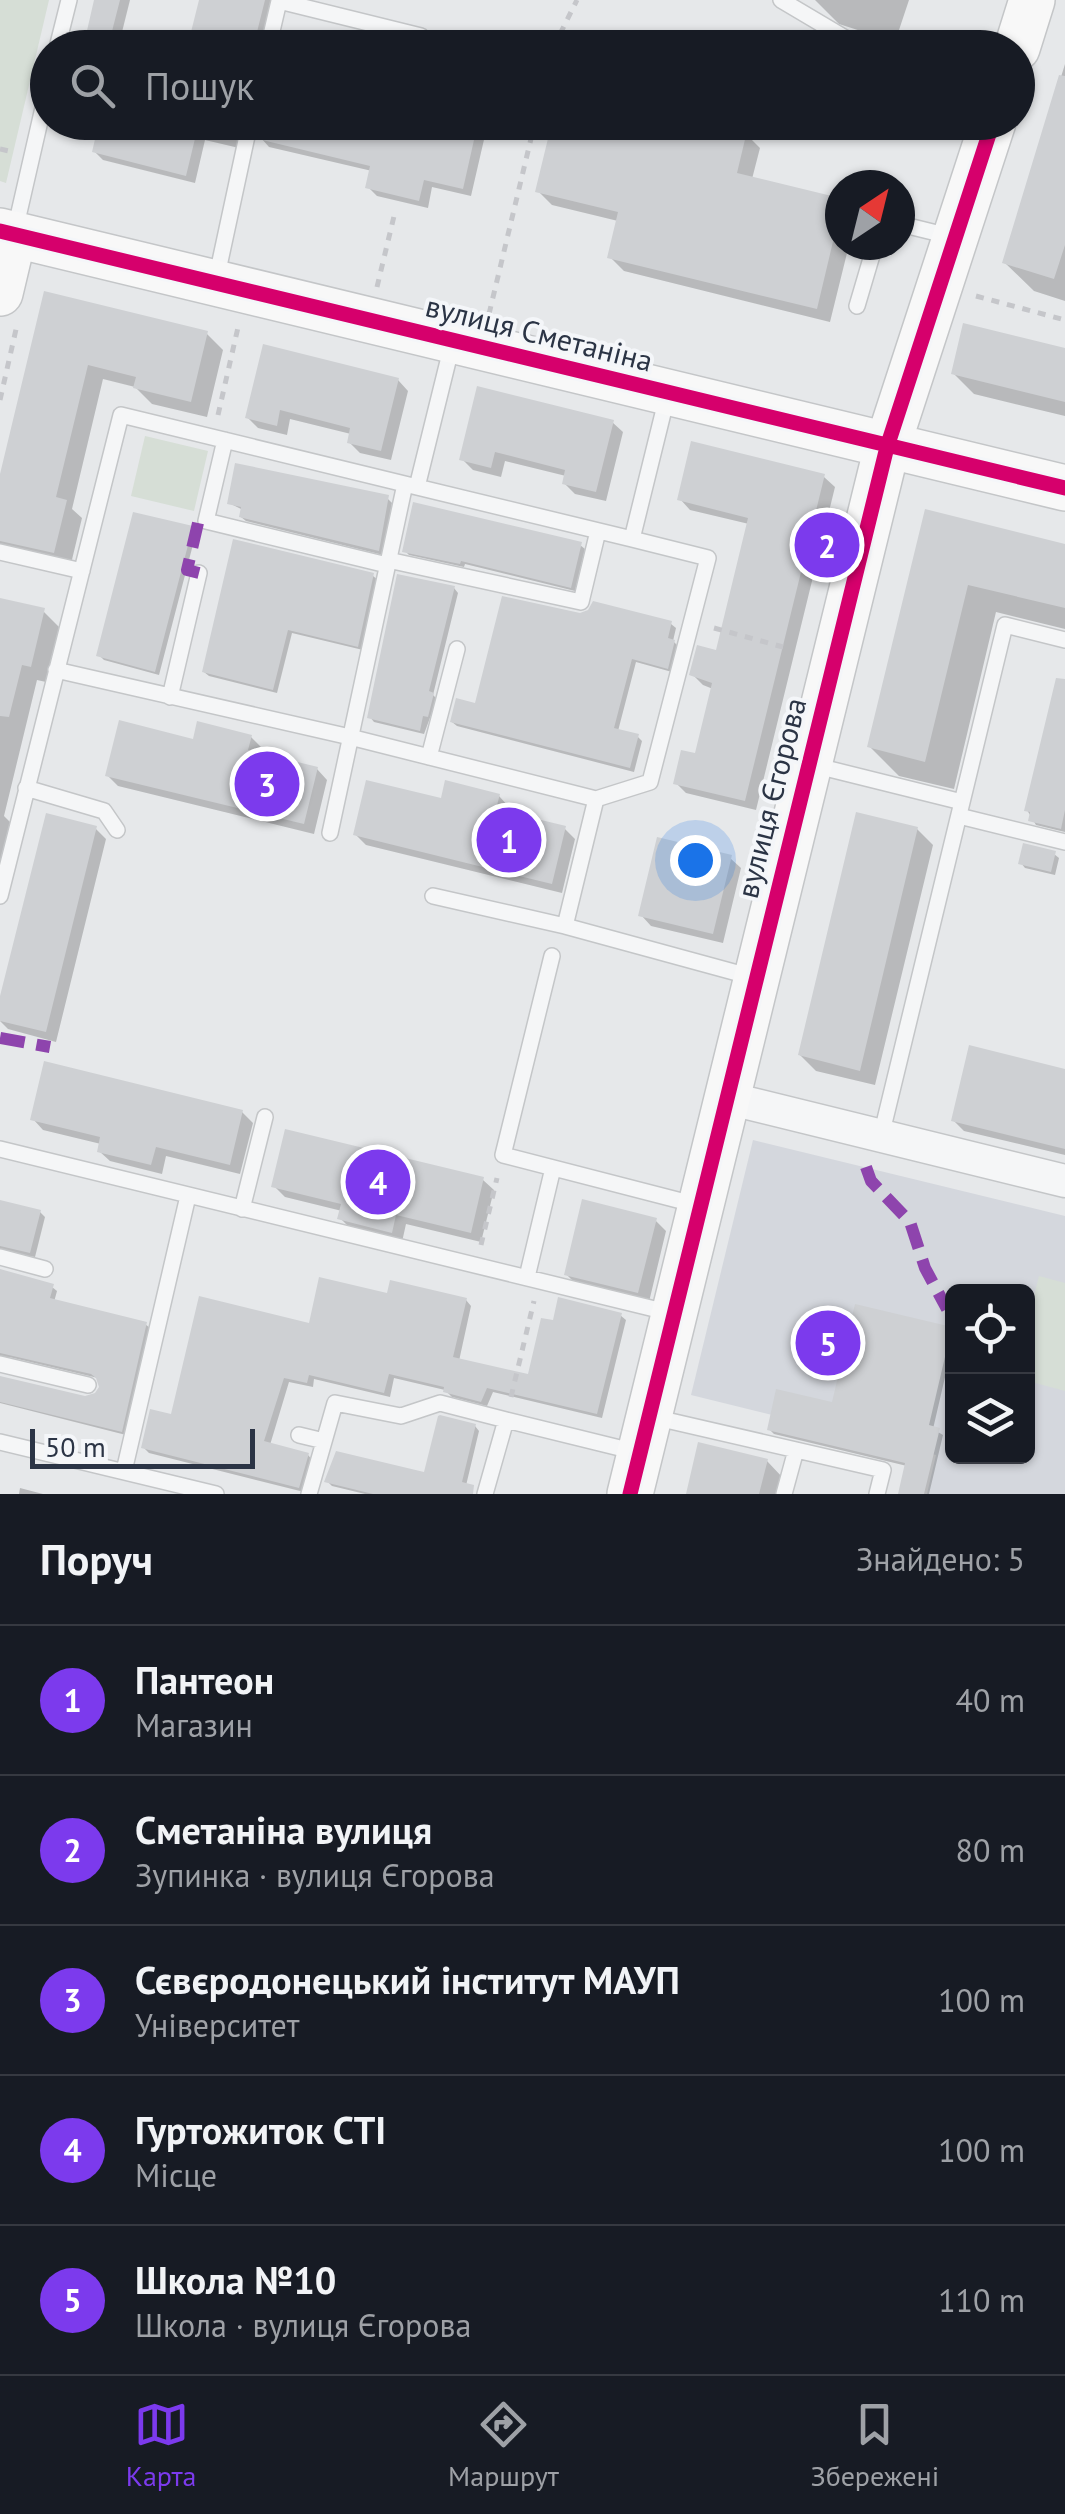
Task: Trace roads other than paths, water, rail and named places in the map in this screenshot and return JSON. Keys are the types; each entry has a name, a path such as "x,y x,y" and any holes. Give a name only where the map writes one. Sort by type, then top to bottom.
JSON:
{"street":[{"path":"1023,30 1032,0"},
{"name":"вулиця Єгорова","path":"640,1454 887,447 986,140"},
{"path":"7,232 10,303"},
{"name":"вулиця Сметаніна","path":"7,232 229,299 471,328 668,393 1065,488"},
{"path":"727,1098 1065,1181"}],"lane":[{"path":"61,30 68,0"},
{"path":"272,30 278,0 398,30"},
{"path":"781,0 832,30"},
{"path":"7,232 33,140"},
{"path":"229,299 248,140"},
{"path":"915,228 955,238"},
{"path":"857,306 871,260"},
{"path":"330,833 387,562 411,485 471,328"},
{"path":"632,539 668,393"},
{"path":"0,896 26,788 56,670 122,415 708,558 650,782 596,799 56,670"},
{"path":"219,439 206,521 581,602 598,531"},
{"path":"0,552 82,570"},
{"path":"170,696 199,574"},
{"path":"880,1136 1005,625 1065,640"},
{"path":"429,757 457,648"},
{"path":"809,764 1065,842"},
{"path":"26,788 104,811 117,830"},
{"path":"565,926 596,799"},
{"path":"433,896 565,926 756,978"},
{"path":"552,956 503,1155 701,1206"},
{"path":"242,1209 265,1117"},
{"path":"0,1149 674,1314"},
{"path":"533,1279 553,1168"},
{"path":"124,1472 188,1196"},
{"path":"0,1258 45,1268"},
{"path":"0,1364 88,1385"},
{"path":"309,1494 335,1404 401,1416 440,1402 640,1454 796,1450 883,1470 878,1494"},
{"path":"486,1494 506,1420"},
{"path":"299,1435 324,1442"},
{"path":"0,1442 216,1494"},
{"path":"784,1494 796,1450"}],"place":[{"name":"Сметаніна вулиця","path":"827,545"},
{"name":"Сєвєродонецький інститут МАУП","path":"267,784"},
{"name":"Пантеон","path":"509,840"},
{"name":"Гуртожиток СТІ","path":"378,1182"},
{"name":"Школа №10","path":"828,1343"}]}
